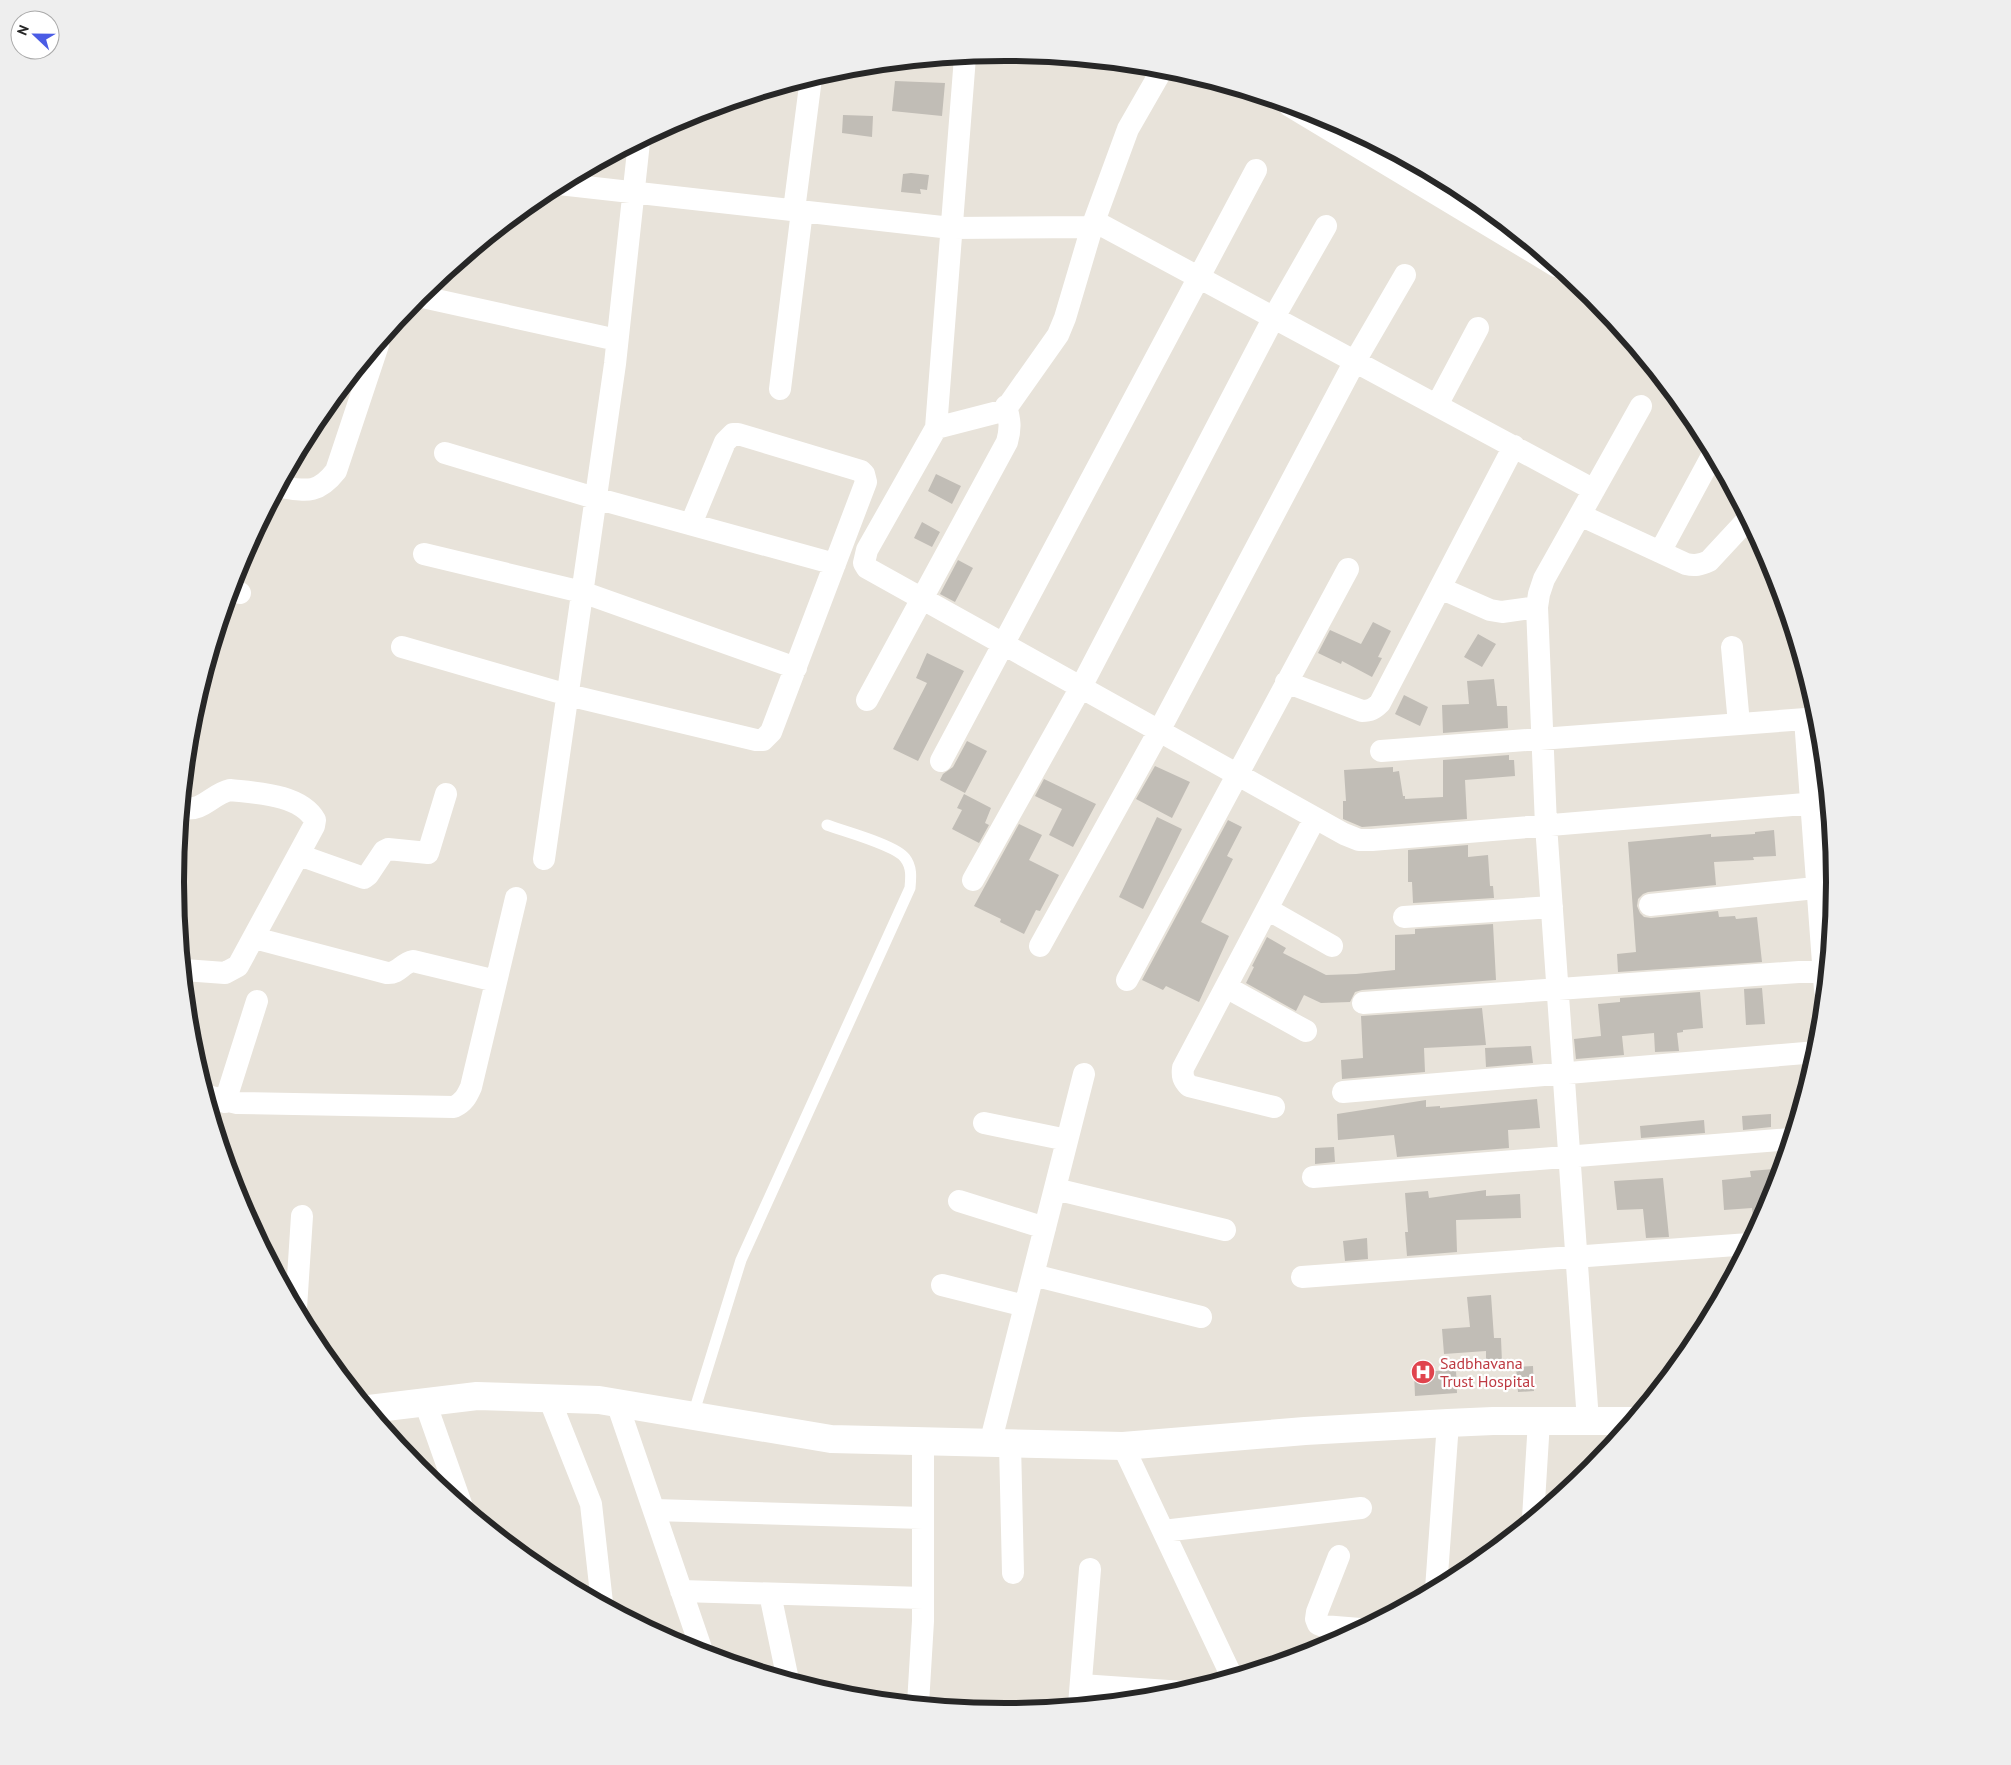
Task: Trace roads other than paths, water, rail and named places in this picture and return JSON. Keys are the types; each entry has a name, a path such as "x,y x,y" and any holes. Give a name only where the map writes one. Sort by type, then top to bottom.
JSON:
{"street":[{"path":"964,63 936,428 864,557 864,563 867,568 1315,818 1359,840 1819,802"},
{"path":"936,428 1002,411 1058,335 1065,318 1093,224 1128,129 1159,76"},
{"path":"780,389 810,85"},
{"path":"1320,124 1526,248"},
{"path":"544,859 617,340 638,148"},
{"path":"941,761 1256,170"},
{"path":"572,185 951,228 1093,224 1198,276 1594,490"},
{"path":"973,880 1082,687 1274,317 1326,226"},
{"path":"1040,946 1160,731 1355,360 1405,275"},
{"path":"429,298 617,340"},
{"path":"1437,405 1478,328"},
{"path":"286,488 305,491 318,488 328,481 336,471 373,359"},
{"path":"867,700 1006,442 1010,430 1010,420 1006,406"},
{"path":"1588,1421 1546,825 1537,607 1544,579 1641,406"},
{"path":"402,647 568,695 756,740 763,740 771,732 796,668 866,482 864,474 860,471 733,434 725,442 691,524"},
{"path":"1286,682 1362,711 1376,708 1514,446"},
{"path":"445,453 596,498 835,564"},
{"path":"1660,552 1710,460"},
{"path":"1580,515 1686,564 1701,565 1708,561 1744,524"},
{"path":"424,554 582,592 796,668"},
{"path":"1127,980 1348,569"},
{"path":"1440,588 1490,610 1502,612 1537,607"},
{"path":"1732,647 1739,724"},
{"path":"1381,751 1810,719"},
{"path":"1813,737 1826,886 1826,919"},
{"path":"188,808 201,807 224,791 230,790 276,795 307,810 315,820 314,826 299,855 238,966 225,973 189,970"},
{"path":"299,855 364,878 384,851 388,849 428,853 446,794"},
{"path":"1274,1107 1189,1086 1184,1081 1182,1075 1183,1068 1315,818"},
{"path":"1650,905 1826,886"},
{"path":"256,1001 216,1099 454,1107 468,1096 471,1087 516,898"},
{"path":"1404,917 1552,907"},
{"path":"1267,909 1332,946"},
{"path":"254,938 387,973 397,972 413,961 496,981"},
{"path":"1363,1003 1558,989 1821,977"},
{"path":"1226,987 1306,1031"},
{"path":"1343,1092 1809,1053"},
{"path":"1013,1573 1000,1444 1025,1306 1084,1074"},
{"path":"984,1122 1067,1140"},
{"path":"1313,1177 1785,1139"},
{"path":"1055,1189 1225,1230"},
{"path":"959,1201 1045,1228"},
{"path":"297,1297 302,1216"},
{"path":"1302,1277 1743,1244"},
{"path":"1033,1275 1201,1318"},
{"path":"942,1285 1025,1306"},
{"path":"375,1408 477,1396 599,1400 831,1440 1123,1446 1305,1431 1448,1423 1625,1422"},
{"path":"549,1398 591,1504 601,1597"},
{"path":"425,1402 457,1494"},
{"path":"617,1403 700,1644"},
{"path":"1534,1511 1540,1421"},
{"path":"1437,1581 1448,1423"},
{"path":"918,1699 923,1598 923,1442"},
{"path":"1123,1446 1230,1672"},
{"path":"1163,1531 1361,1508"},
{"path":"654,1510 923,1518"},
{"path":"1339,1556 1316,1619 1318,1624 1323,1626 1349,1628"},
{"path":"1090,1569 1080,1695 1134,1693"},
{"path":"681,1591 923,1598"},
{"path":"770,1594 787,1674"}],"lane":[{"path":"693,1415 741,1260 910,888 911,871 905,856 891,847 827,825"}],"place":[{"name":"Sadbhavana Trust Hospital","path":"1423,1372"}]}
